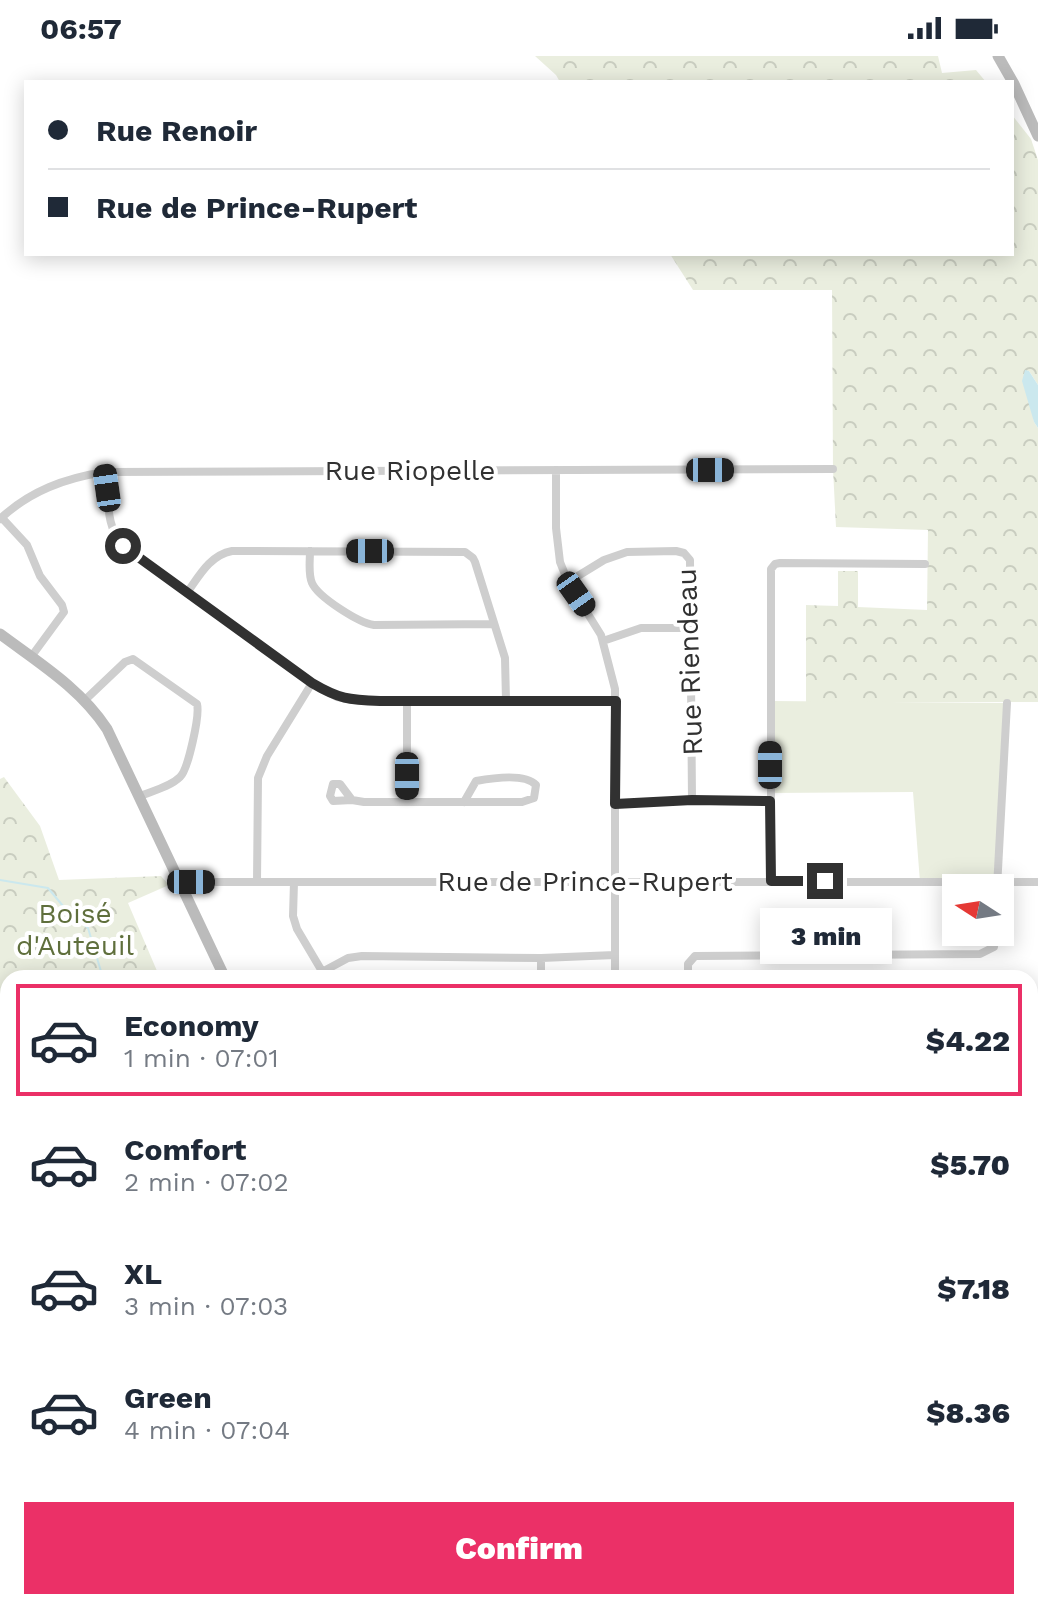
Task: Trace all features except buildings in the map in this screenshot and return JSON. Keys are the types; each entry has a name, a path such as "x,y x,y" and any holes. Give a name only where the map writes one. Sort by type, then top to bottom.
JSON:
{"street":[{"path":"1001,58 1011,80"},
{"path":"1014,85 1038,136"},
{"name":"Rue Riopelle","path":"1,519 20,502 40,491 76,477 105,472 833,469"},
{"path":"556,470 560,562 568,582 591,616 603,641 614,680 615,970"},
{"path":"105,472 109,517 117,540 312,683 344,699 616,701"},
{"path":"1,519 27,545 40,576 64,612 31,657"},
{"path":"310,551 311,578 316,590 361,622 374,625 494,624"},
{"name":"Rue Riendeau","path":"568,582 619,553 676,551 684,553 690,560 692,800"},
{"path":"187,593 211,560 223,553 465,552 473,558 505,658 506,701"},
{"path":"771,881 771,569 780,563 925,564"},
{"path":"603,641 641,628 691,628"},
{"path":"0,634 68,684 85,700 111,735 221,970"},
{"path":"85,700 125,662 133,659 197,704 198,715 184,775 173,783 140,796"},
{"path":"257,882 258,778 267,756 312,683"},
{"path":"407,701 407,801"},
{"path":"999,874 1007,703"},
{"path":"352,800 464,802 530,800 534,798 536,785 527,779 491,778 476,781 464,802"},
{"path":"615,804 692,800 770,801"},
{"name":"Rue de Prince-Rupert","path":"181,885 191,882 484,880 942,884"},
{"path":"294,882 293,916 297,929 321,970"},
{"name":"Rue de Prince-Rupert","path":"1014,884 1038,882"},
{"path":"688,970 688,964 695,956 980,954 994,946"},
{"path":"331,970 348,958 362,956 541,958 615,955"},
{"path":"541,958 541,970"}],"green space":[{"path":"535,56 938,56 942,73 976,70 984,80 559,80"},
{"path":"1014,118 1031,139 1038,160 1038,385 1029,371 1034,422 1038,428 1038,702 806,702 806,605 838,606 838,571 858,571 858,607 927,610 928,530 836,527 832,290 693,290 671,256 1014,256"},
{"path":"771,701 1007,703 998,874 942,874 942,882 920,882 913,792 770,793"},
{"name":"Boisé d'Auteuil","path":"4,777 40,826 59,880 161,876 169,885 128,903 157,970 0,970 0,779"}],"water":[{"path":"1025,370 1038,385 1038,428 1022,381"}],"waterway":[{"path":"0,880 48,888 68,912 88,928 101,970"}],"route":[{"path":"123,546 312,683 337,697 380,701 616,701 615,804 692,800 770,801 771,881 825,881"}]}
